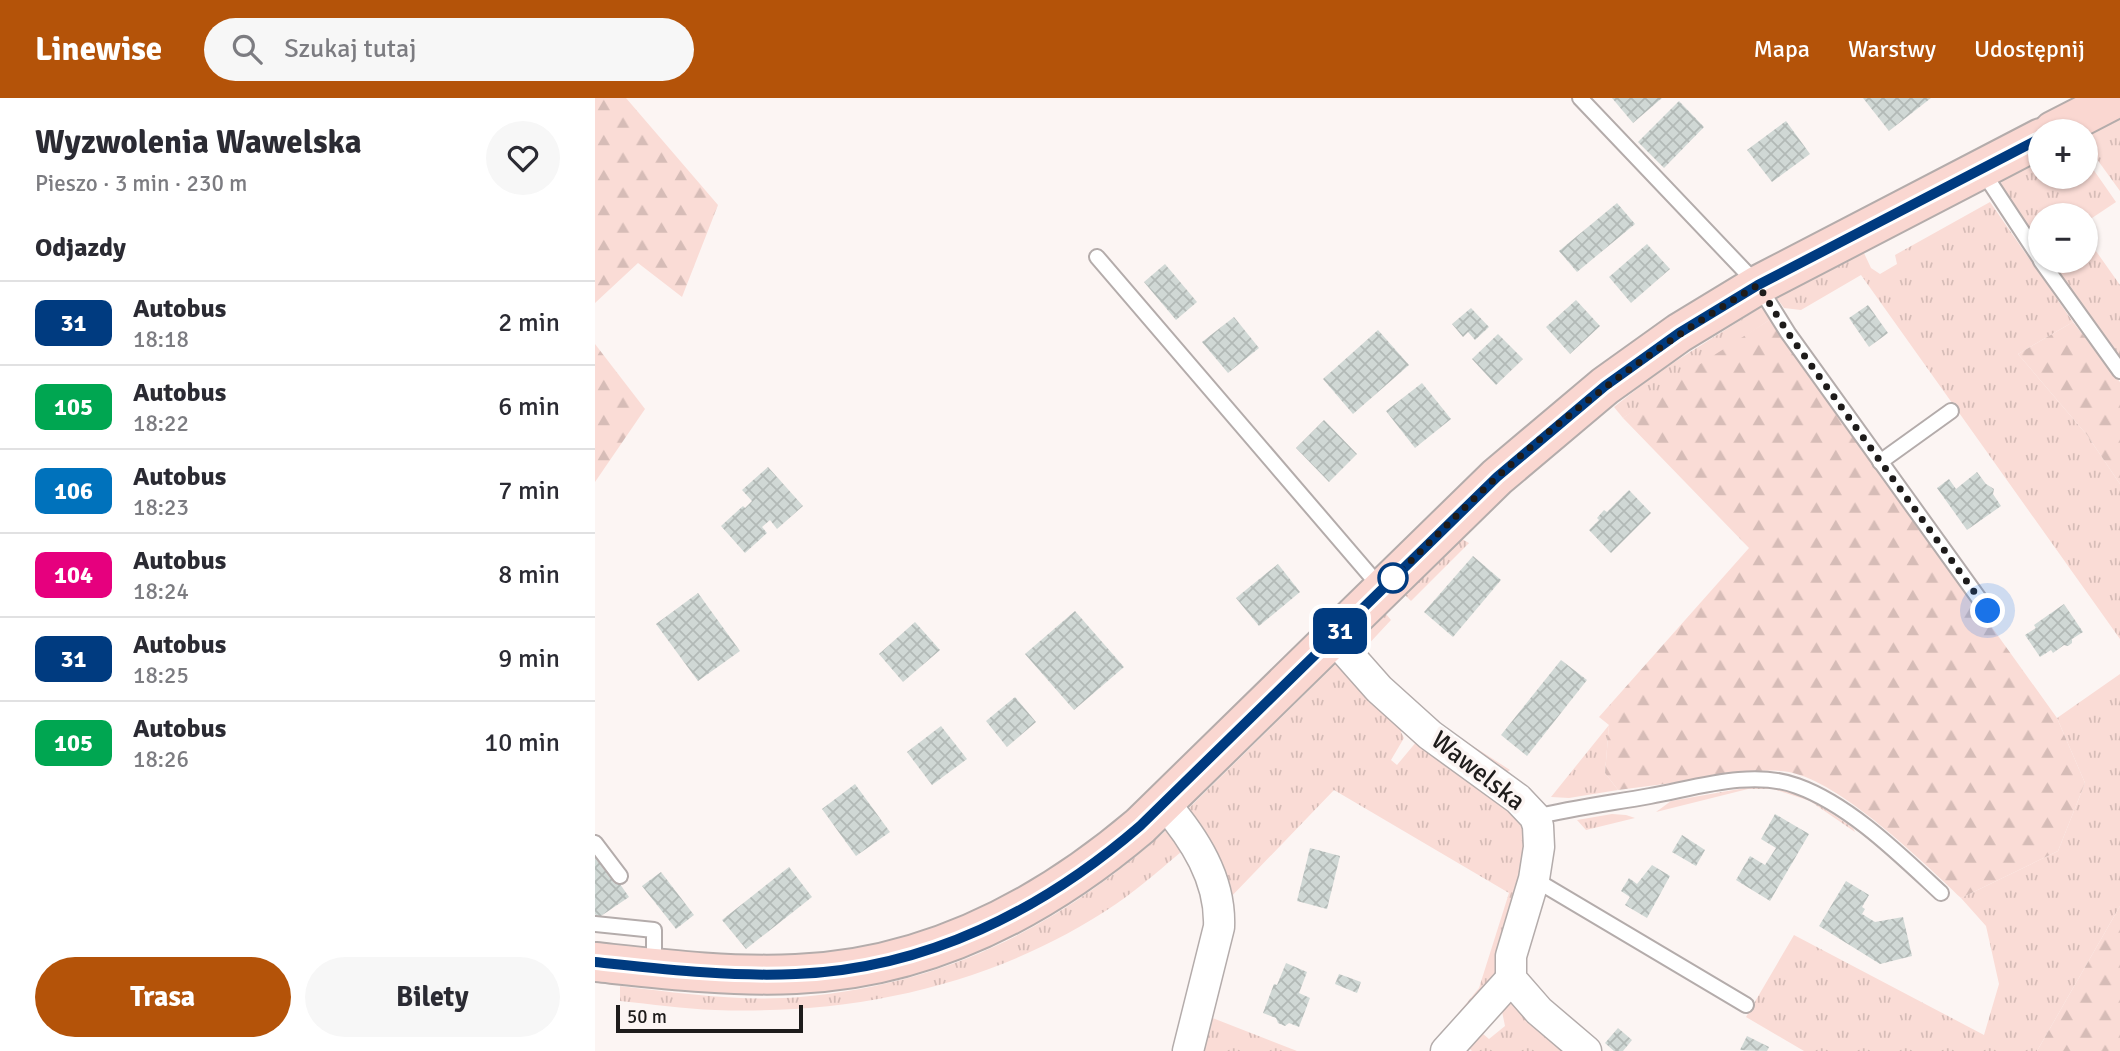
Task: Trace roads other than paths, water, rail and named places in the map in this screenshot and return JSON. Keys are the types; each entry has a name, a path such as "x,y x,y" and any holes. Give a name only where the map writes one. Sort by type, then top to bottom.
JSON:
{"street":[{"path":"2076,119 2117,98"},
{"path":"595,962 740,975 799,974 882,963 936,947 1000,921 1061,887 1117,845 1164,803 1497,477 1605,386 1679,333 1758,285 2028,144"},
{"name":"Wawelska","path":"1333,637 1379,689 1430,735 1518,799 1535,817 1539,847 1534,879 1511,956 1511,979"},
{"path":"1164,803 1187,832 1203,859 1216,891 1219,910 1219,927 1188,1051"},
{"path":"1446,1051 1511,979 1539,1011 1586,1051"}],"lane":[{"path":"1580,98 1758,285 1788,333 1988,611"},
{"path":"1980,168 2028,240"},
{"path":"1097,257 1382,589"},
{"path":"2050,273 2120,371"},
{"path":"1880,461 1951,411"},
{"path":"1535,817 1724,783 1774,780 1796,785 1821,796 1897,853 1941,893"},
{"path":"595,843 620,876"},
{"path":"1534,879 1746,1005"},
{"path":"595,924 654,930 654,969"}]}
